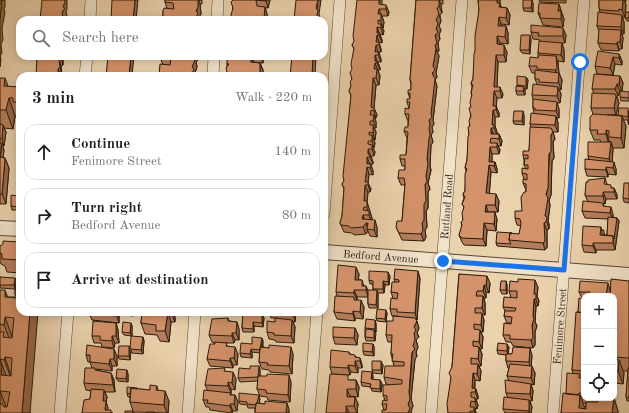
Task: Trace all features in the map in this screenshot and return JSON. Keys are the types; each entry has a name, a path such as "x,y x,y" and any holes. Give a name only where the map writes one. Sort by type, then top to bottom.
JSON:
{"street":[{"path":"90,16 91,0"},
{"path":"217,16 218,0"},
{"path":"328,160 340,0"},
{"name":"Rutland Road","path":"431,413 462,0"},
{"name":"Fenimore Street","path":"553,413 584,0"},
{"path":"86,72 87,60"},
{"path":"213,72 214,60"},
{"path":"0,228 16,230"},
{"name":"Bedford Avenue","path":"328,252 629,275"},
{"path":"60,413 68,316"},
{"path":"188,413 195,316"},
{"path":"309,413 317,316"}],"building":[{"path":"0,0 2,0 2,5 0,18"},
{"path":"42,0 65,0 63,7 65,8 62,12 62,16 40,16"},
{"path":"112,0 135,0 133,16 111,16"},
{"path":"165,0 198,0 198,7 196,11 198,13 197,16 163,16 164,8 174,9 173,3 165,2"},
{"path":"233,0 256,0 257,6 265,7 264,16 231,16 233,8 231,2"},
{"path":"296,0 318,0 316,8 318,11 317,16 294,16"},
{"path":"357,0 379,0 379,4 386,5 386,9 379,9 378,14 381,14 381,21 378,20 378,24 381,24 381,28 377,27 377,33 379,33 379,35 377,35 376,42 379,42 379,45 376,45 375,52 379,52 378,55 375,55 375,61 377,61 377,63 375,63 374,69 377,69 376,78 373,78 371,107 374,108 374,111 371,110 370,115 374,115 373,121 370,121 370,125 373,125 373,133 369,132 369,135 372,135 372,141 368,141 368,144 372,145 372,149 368,149 368,154 370,157 367,157 367,164 371,164 370,168 367,167 365,182 368,182 368,185 365,185 364,201 367,201 367,207 364,207 363,210 369,211 369,215 363,215 362,219 375,220 374,230 367,229 368,223 366,223 363,227 351,228 349,226 341,225 340,223 342,216 344,188 342,184 344,181 343,176 351,95 349,91 351,86 350,82 352,79 350,73 352,69 351,64 354,48 352,45 354,41 353,36"},
{"path":"416,0 439,0 439,6 437,8 439,14 436,20 438,23 436,29 438,32 435,35 437,44 435,45 436,49 433,66 435,70 432,73 435,79 431,114 432,117 429,120 430,135 427,160 427,182 425,184 426,201 424,204 424,220 422,223 423,230 421,234 399,233 396,227 397,221 402,221 405,184 404,178 398,178 399,170 405,170 405,159 400,159 400,155 406,155 408,132 404,131 405,127 408,127 409,114 405,114 405,108 409,109 410,102 407,102 407,99 410,99 410,93 408,93 408,90 411,90 410,80"},
{"path":"478,0 497,0 497,3 500,3 499,7 507,8 506,18 499,17 498,26 506,26 505,37 497,36 497,44 504,45 504,55 496,55 494,87 500,87 500,91 494,91 493,106 496,106 496,110 493,110 492,125 494,125 494,128 491,128 491,134 499,134 499,139 491,138 490,143 497,143 497,147 490,147 489,162 495,162 494,166 489,165 486,193 496,194 495,205 486,205 485,212 495,212 494,224 484,223 483,239 462,238 459,235 462,225 461,222 463,220 462,213 464,207 462,204 465,197 463,194 465,191 465,174 467,169 465,168 469,135 468,127 470,126 469,121 471,116 469,108 471,107 470,102 473,85 471,83 473,79 475,36 479,10"},
{"path":"523,0 532,0 531,8 523,8"},
{"path":"599,0 623,0 622,10 601,10 599,8"},
{"path":"539,3 559,4 558,11 561,11 561,19 540,18 540,13 538,13"},
{"path":"598,12 622,15 621,27 597,26"},
{"path":"626,12 629,12 629,18 625,18"},
{"path":"531,25 563,28 563,36 538,36 539,33 531,32"},
{"path":"599,29 621,30 620,42 617,42 617,44 598,43"},
{"path":"521,35 530,35 529,50 520,50"},
{"path":"539,41 562,43 561,55 538,53"},
{"path":"598,51 619,54 619,58 613,57 610,68 595,66"},
{"path":"539,55 556,56 557,69 537,69 537,66 529,66 530,57 538,58"},
{"path":"37,60 59,60 60,68 58,69 58,72 36,72"},
{"path":"108,60 131,60 129,72 106,72"},
{"path":"171,60 195,60 192,67 194,69 193,72 159,72 160,64 170,65"},
{"path":"227,60 251,60 251,62 260,63 260,72 227,72 226,68 229,64 227,64"},
{"path":"292,60 313,60 312,72 290,72"},
{"path":"535,70 559,73 558,83 539,82 539,79 535,79"},
{"path":"594,74 620,76 619,84 617,84 615,89 592,89"},
{"path":"517,76 526,77 526,86 517,85"},
{"path":"0,78 5,78 4,86 16,87 16,102 13,102 13,98 9,98 6,110 0,110"},
{"path":"533,84 558,87 557,96 532,95"},
{"path":"516,86 524,87 523,91 516,91"},
{"path":"620,91 629,92 629,98 620,97"},
{"path":"592,93 615,94 614,108 591,108"},
{"path":"533,99 557,102 556,111 535,110 535,108 533,108"},
{"path":"619,108 628,108 628,117 618,115"},
{"path":"514,111 523,111 522,121 513,121"},
{"path":"531,113 556,116 555,125 530,124"},
{"path":"593,114 622,116 621,138 609,137 609,131 606,130 606,134 597,134 598,130 590,130 590,117"},
{"path":"0,124 3,125 2,139 0,139"},
{"path":"530,127 551,128 553,132 551,135 551,151 549,154 548,188 546,194 548,198 545,216 547,217 546,222 544,223 545,241 543,243 509,240 510,233 519,234 521,224 520,219 515,218 515,211 522,211 521,197 524,192 526,192 526,184 523,183 523,179 527,180 527,174 522,173 522,168 528,169 528,165 524,165 525,158 528,159 528,155 523,155 523,151 529,151"},
{"path":"588,142 611,142 609,159 588,156"},
{"path":"0,143 2,143 0,157"},
{"path":"0,157 5,158 2,194 0,194"},
{"path":"585,159 614,162 613,168 606,167 606,170 585,169"},
{"path":"605,178 604,184 611,185 611,188 614,188 614,192 603,192 603,196 585,195 586,182 588,182 588,180"},
{"path":"624,183 629,183 629,199 623,198"},
{"path":"11,195 16,196 16,207 11,206"},
{"path":"583,201 603,203 603,206 611,207 610,213 582,211"},
{"path":"608,217 617,218 614,239 613,236 607,235"},
{"path":"583,226 601,227 600,235 613,236 613,243 593,243 593,246 582,245"},
{"path":"497,232 512,233 510,233 509,240 511,244 496,243"},
{"path":"3,241 16,242 16,260 2,259 0,246 3,244"},
{"path":"338,265 356,267 355,280 362,280 362,286 366,286 366,290 354,290 354,293 336,292"},
{"path":"395,269 418,271 415,313 397,312 397,309 390,309 391,298 397,299 398,293 391,292 392,282 399,282 399,280 394,279"},
{"path":"369,271 388,272 388,282 383,281 383,289 373,289 373,281 369,280"},
{"path":"459,274 487,276 486,286 484,285 483,291 477,291 476,296 483,296 482,308 475,308 475,313 482,313 481,325 474,324 474,329 480,330 479,342 473,341 473,346 479,347 478,359 471,358 471,364 478,364 477,374 473,373 472,388 476,389 475,392 471,392 471,397 475,398 475,402 471,401 470,407 474,407 474,411 470,411 470,413 448,413 447,404 451,377 449,373 452,367"},
{"path":"0,277 15,278 14,285 0,285"},
{"path":"518,279 535,280 534,294 536,294 536,299 534,299 534,319 532,325 533,338 531,340 510,339 510,335 503,335 504,323 511,324 512,317 504,316 505,311 515,311 516,308 503,307 504,297 517,298 517,291 509,291 510,281 518,282"},
{"path":"611,279 629,281 629,358 617,357 617,293 610,293"},
{"path":"501,281 506,281 506,290 500,290"},
{"path":"580,281 608,283 606,293 579,292"},
{"path":"0,290 5,290 5,297 16,298 16,316 30,316 22,413 0,413 0,404 7,407 10,392 0,391 0,365 2,365 1,375 11,376 12,358 5,357 4,360 0,359 0,332 4,332 3,337 12,338 14,318 5,317 4,325 0,324"},
{"path":"368,290 377,290 376,305 368,304"},
{"path":"335,296 354,297 354,300 361,300 360,312 353,311 353,314 334,312"},
{"path":"579,298 581,298 581,312 578,312"},
{"path":"377,309 386,310 385,319 376,318"},
{"path":"576,312 581,313 581,371 572,370"},
{"path":"142,316 167,316 165,331 156,331 156,325 141,323"},
{"path":"243,316 262,316 262,323 253,322 253,329 242,328"},
{"path":"393,316 415,318 417,321 414,327 416,330 414,333 415,339 413,346 415,349 412,352 409,392 410,399 408,405 410,408 408,413 382,413 382,410 386,410 387,404 382,404 383,400 387,401 387,396 383,395 383,385 402,384 402,380 384,377 385,366 404,366 404,362 392,361 392,335 386,335 387,321 393,321"},
{"path":"228,318 228,321 237,322 236,333 232,333 232,336 209,335 212,319"},
{"path":"275,318 292,320 291,336 274,335 274,333 267,332 267,321 275,322"},
{"path":"366,319 375,320 375,329 365,328"},
{"path":"93,321 116,323 116,336 112,336 112,341 100,340 100,336 92,336"},
{"path":"123,322 131,323 130,333 122,332"},
{"path":"333,327 355,328 354,338 333,337"},
{"path":"366,329 374,330 374,338 365,337"},
{"path":"131,336 143,337 141,350 130,349"},
{"path":"252,337 262,338 260,350 251,349 250,354 240,353 241,343 252,344"},
{"path":"215,342 227,343 226,346 235,347 234,358 230,358 230,361 207,359 210,344 215,344"},
{"path":"363,343 373,344 372,352 363,351"},
{"path":"498,343 507,344 507,351 497,350"},
{"path":"87,345 114,349 114,359 110,359 109,364 90,362 90,355 86,355"},
{"path":"269,345 291,347 289,366 267,365 268,363 259,362 260,347 269,348"},
{"path":"119,346 129,346 129,356 118,356"},
{"path":"513,347 530,348 529,362 506,361 506,354 512,354"},
{"path":"331,350 349,352 349,354 360,358 360,361 355,361 355,366 348,365 348,368 330,367"},
{"path":"617,360 619,360 617,371"},
{"path":"372,361 381,361 381,370 372,370"},
{"path":"510,364 532,366 531,378 507,376"},
{"path":"250,366 259,366 258,377 238,378 239,368 250,369"},
{"path":"85,368 95,368 95,370 111,373 113,385 84,383"},
{"path":"225,368 224,371 233,372 232,383 228,382 228,386 205,385 208,369"},
{"path":"629,368 629,398 626,397"},
{"path":"117,369 127,370 126,379 116,378"},
{"path":"362,371 372,372 371,379 380,380 380,389 370,388 371,384 361,382"},
{"path":"567,373 580,374 579,378 581,378 581,393 578,395 566,394"},
{"path":"267,374 289,375 288,395 266,393 266,390 257,389 258,376 267,376"},
{"path":"330,374 348,375 348,380 356,380 356,389 347,389 347,397 355,397 354,406 346,406 346,413 326,413"},
{"path":"505,380 531,384 530,394 506,393"},
{"path":"150,385 157,386 156,390 165,391 164,405 130,402 131,388 150,390"},
{"path":"127,387 137,389 131,388 130,394 127,393"},
{"path":"91,389 104,390 103,401 106,401 105,410 111,410 111,413 82,413 84,400 90,399"},
{"path":"204,390 231,393 230,395 235,395 234,404 230,404 230,406 207,403 208,400 203,400"},
{"path":"239,393 259,395 256,405 239,401"},
{"path":"563,393 580,395 579,408 586,409 586,402 614,401 612,413 561,413"},
{"path":"504,397 529,400 529,411 503,409"},
{"path":"265,401 287,403 286,413 255,413 256,403 265,404"},
{"path":"125,411 133,411 133,413 125,413"}],"route":[{"path":"443,261 564,270 580,62"}]}
